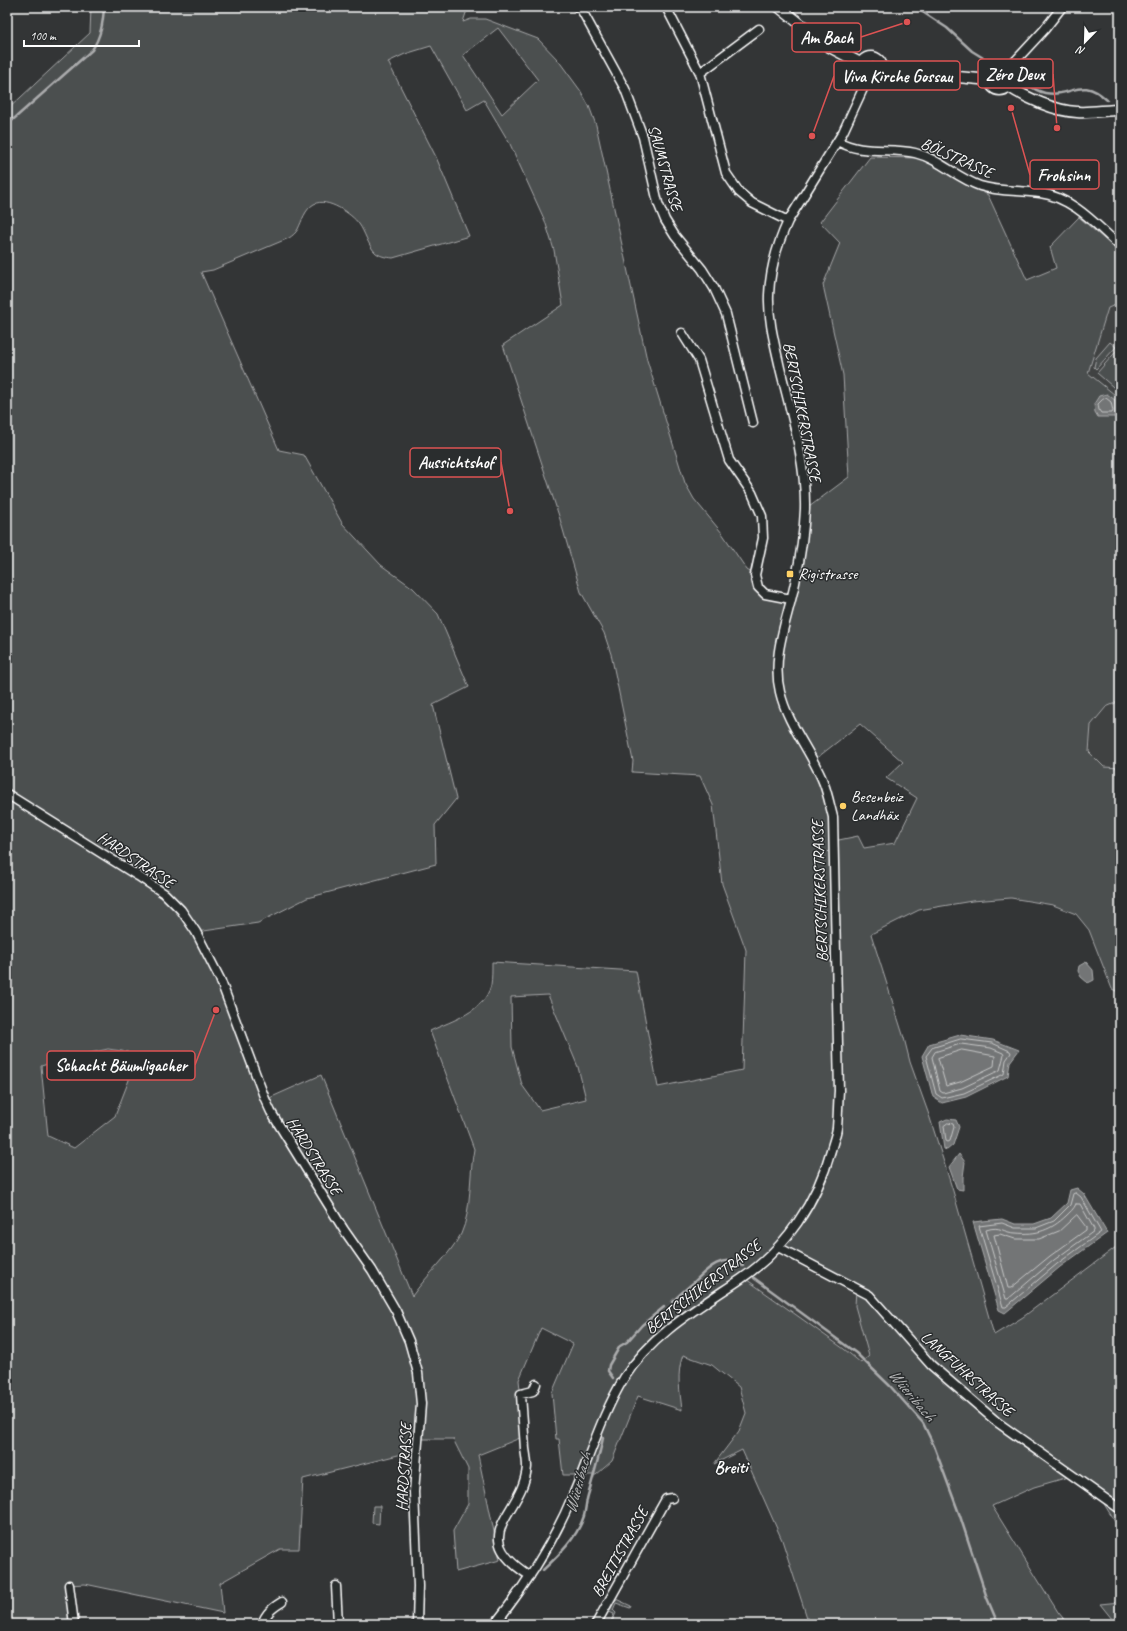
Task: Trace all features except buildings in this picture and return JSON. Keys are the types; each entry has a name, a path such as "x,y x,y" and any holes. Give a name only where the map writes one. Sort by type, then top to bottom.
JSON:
{"main road":[{"path":"780,7 828,46 862,64"},
{"path":"870,57 876,58 881,63 882,70 877,77 868,78 862,72 862,64 870,57"},
{"path":"882,70 990,80"},
{"path":"1002,70 1006,71 1010,78 1008,86 1002,90 996,89 991,84 990,80 992,73 1002,70"},
{"path":"1008,86 1061,109 1089,112 1120,110"}],"street":[{"path":"666,7 700,73 726,173 739,192 752,203 788,221"},
{"path":"1006,71 1044,30 1062,7"},
{"name":"SAUMSTRASSE","path":"580,8 625,89 643,137 658,203 665,220 675,236 702,269 714,288 726,314 754,423"},
{"path":"700,73 759,28"},
{"name":"BERTSCHIKERSTRASSE","path":"495,1624 530,1576 554,1535 572,1497 610,1404 624,1378 657,1337 743,1277 778,1247 799,1222 816,1194 828,1162 837,1128 839,1092 833,817 824,784 787,714 779,691 778,667 781,639 799,563 805,508 802,469 794,426 775,348 770,318 769,296 771,274 776,252 788,221 851,118 868,78"},
{"name":"BÖLSTRASSE","path":"838,141 860,149 906,152 922,155 938,162 965,179 986,188 1036,192 1056,196 1076,207 1120,246"},
{"path":"682,333 700,360 729,460 752,492 762,516 763,538 755,576 758,587 765,594 791,599"},
{"name":"HARDSTRASSE","path":"7,794 138,876 165,894 181,910 196,932 220,979 271,1112 344,1230 372,1270 396,1312 409,1341 418,1372 421,1404 414,1492 418,1586 417,1624"},
{"name":"LANGFUHRSTRASSE","path":"778,1247 869,1295 931,1365 983,1411 1120,1509"},
{"path":"530,1576 505,1557 500,1545 498,1534 502,1522 525,1480 527,1466 521,1394 533,1390 536,1384"},
{"name":"BREITISTRASSE","path":"596,1624 666,1499 672,1498"},
{"path":"69,1585 74,1624"},
{"path":"336,1586 338,1624"},
{"path":"262,1624 265,1616 272,1608 282,1602"}],"shaded area":[{"path":"91,7 468,7 463,22 471,19 485,19 538,39 558,60 580,90 589,106 596,125 647,360 685,483 694,499 722,533 747,570 755,575 758,587 791,598 795,583 801,513 849,477 843,375 823,285 840,243 820,222 870,157 919,158 988,195 1027,280 1056,268 1050,247 1079,217 1120,253 1120,303 1108,308 1088,373 1120,399 1120,701 1106,707 1091,725 1089,752 1104,767 1120,768 1120,993 1112,989 1089,930 1076,914 1053,905 1011,898 972,901 919,910 871,934 904,1038 910,1062 929,1115 953,1191 994,1335 1023,1317 1120,1244 1120,1530 1098,1494 1072,1476 1034,1487 992,1506 1058,1612 1068,1624 809,1624 782,1540 742,1450 714,1464 739,1431 746,1413 739,1387 712,1365 683,1355 679,1376 682,1410 638,1396 612,1461 596,1475 563,1475 559,1439 556,1439 552,1393 573,1344 541,1328 519,1380 525,1436 478,1455 500,1560 456,1572 453,1531 468,1504 468,1469 453,1439 419,1439 414,1451 303,1479 299,1549 280,1549 220,1583 223,1613 85,1584 69,1585 74,1624 7,1624 7,110 90,33","holes":["498,28 538,80 502,114 463,55","431,46 467,110 484,100 510,144 545,221 554,250 563,305 503,345 559,516 581,592 604,633 611,654 633,761 632,772 700,776 713,805 722,884 746,950 742,1070 658,1087 636,971 492,962 491,985 482,1002 475,1009 458,1019 430,1031 474,1149 469,1203 465,1225 456,1242 412,1296 321,1075 265,1100 197,932 258,923 307,898 436,864 435,825 456,799 433,705 469,687 438,614 413,588 381,565 342,523 304,455 279,450 201,272 213,270 289,238 297,230 308,209 319,202 339,208 356,220 373,250 384,257 393,258 469,236 436,157 388,62 405,54","860,724 903,762 886,778 917,798 895,843 864,848 858,836 834,841 824,784 813,761","548,995 578,1067 586,1099 540,1110 522,1085 512,1047 511,997","108,1049 128,1052 129,1080 115,1116 74,1148 48,1136 41,1066","778,1247 856,1289 855,1306 869,1356 861,1363 844,1349 743,1277"]},
{"path":"1120,303 1120,399 1088,373 1108,308"},
{"path":"1110,342 1116,347 1096,369 1094,367 1096,358"},
{"path":"1120,347 1120,393 1097,373"},
{"path":"1120,701 1120,768 1104,768 1089,752 1091,725 1106,707"},
{"path":"778,1247 856,1289 855,1306 869,1356 861,1363 844,1349 743,1277"},
{"path":"373,1506 380,1506 379,1524 372,1523"},
{"path":"616,1599 631,1606 630,1608 616,1603 613,1610 616,1613 610,1624 614,1614 609,1612"},
{"path":"1120,1602 1120,1624 1116,1624 1100,1604"}],"water":[{"path":"1107,394 1115,400 1119,417 1098,417 1095,412 1094,404 1099,396"},
{"path":"1086,962 1093,970 1094,980 1088,983 1081,977 1078,971 1079,966"},
{"path":"960,1035 993,1040 1019,1050 1010,1062 1008,1076 966,1097 942,1103 933,1097 922,1056 929,1044"},
{"path":"947,1119 956,1120 959,1127 953,1145 947,1150 944,1149 940,1122"},
{"path":"959,1154 965,1162 963,1190 957,1189 949,1167"},
{"path":"1077,1188 1084,1194 1107,1233 1060,1267 1005,1313 999,1310 973,1222 1002,1219 1015,1224 1034,1224 1051,1218 1067,1203 1070,1190"}],"waterway":[{"path":"7,125 92,50 98,40 104,7"},
{"path":"915,7 947,28 972,51 985,59"},
{"path":"1018,78 1034,89 1045,93 1063,93 1083,88 1090,89 1107,100"},
{"name":"Wüeribach","path":"672,1302 704,1272 716,1264 729,1261 736,1262 743,1266"},
{"name":"Wüeribach","path":"754,1278 856,1353 890,1386 923,1423 934,1446 960,1516 987,1598 998,1624"},
{"name":"Wüeribach","path":"613,1378 608,1371 609,1365 620,1346 627,1342 642,1325 664,1307"},
{"name":"Wüeribach","path":"543,1570 567,1546 581,1524 603,1438"}],"place":[{"name":"Am Bach","path":"907,22"},
{"name":"Frohsinn","path":"1011,108"},
{"name":"Zéro Deux","path":"1057,128"},
{"name":"Viva Kirche Gossau","path":"812,136"},
{"name":"Aussichtshof","path":"510,511"},
{"name":"Rigistrasse","path":"790,574"},
{"name":"Besenbeiz Landhäx","path":"843,806"},
{"name":"Schacht Bäumligacher","path":"216,1010"}],"district":[{"name":"Breiti","path":"731,1467"}]}
